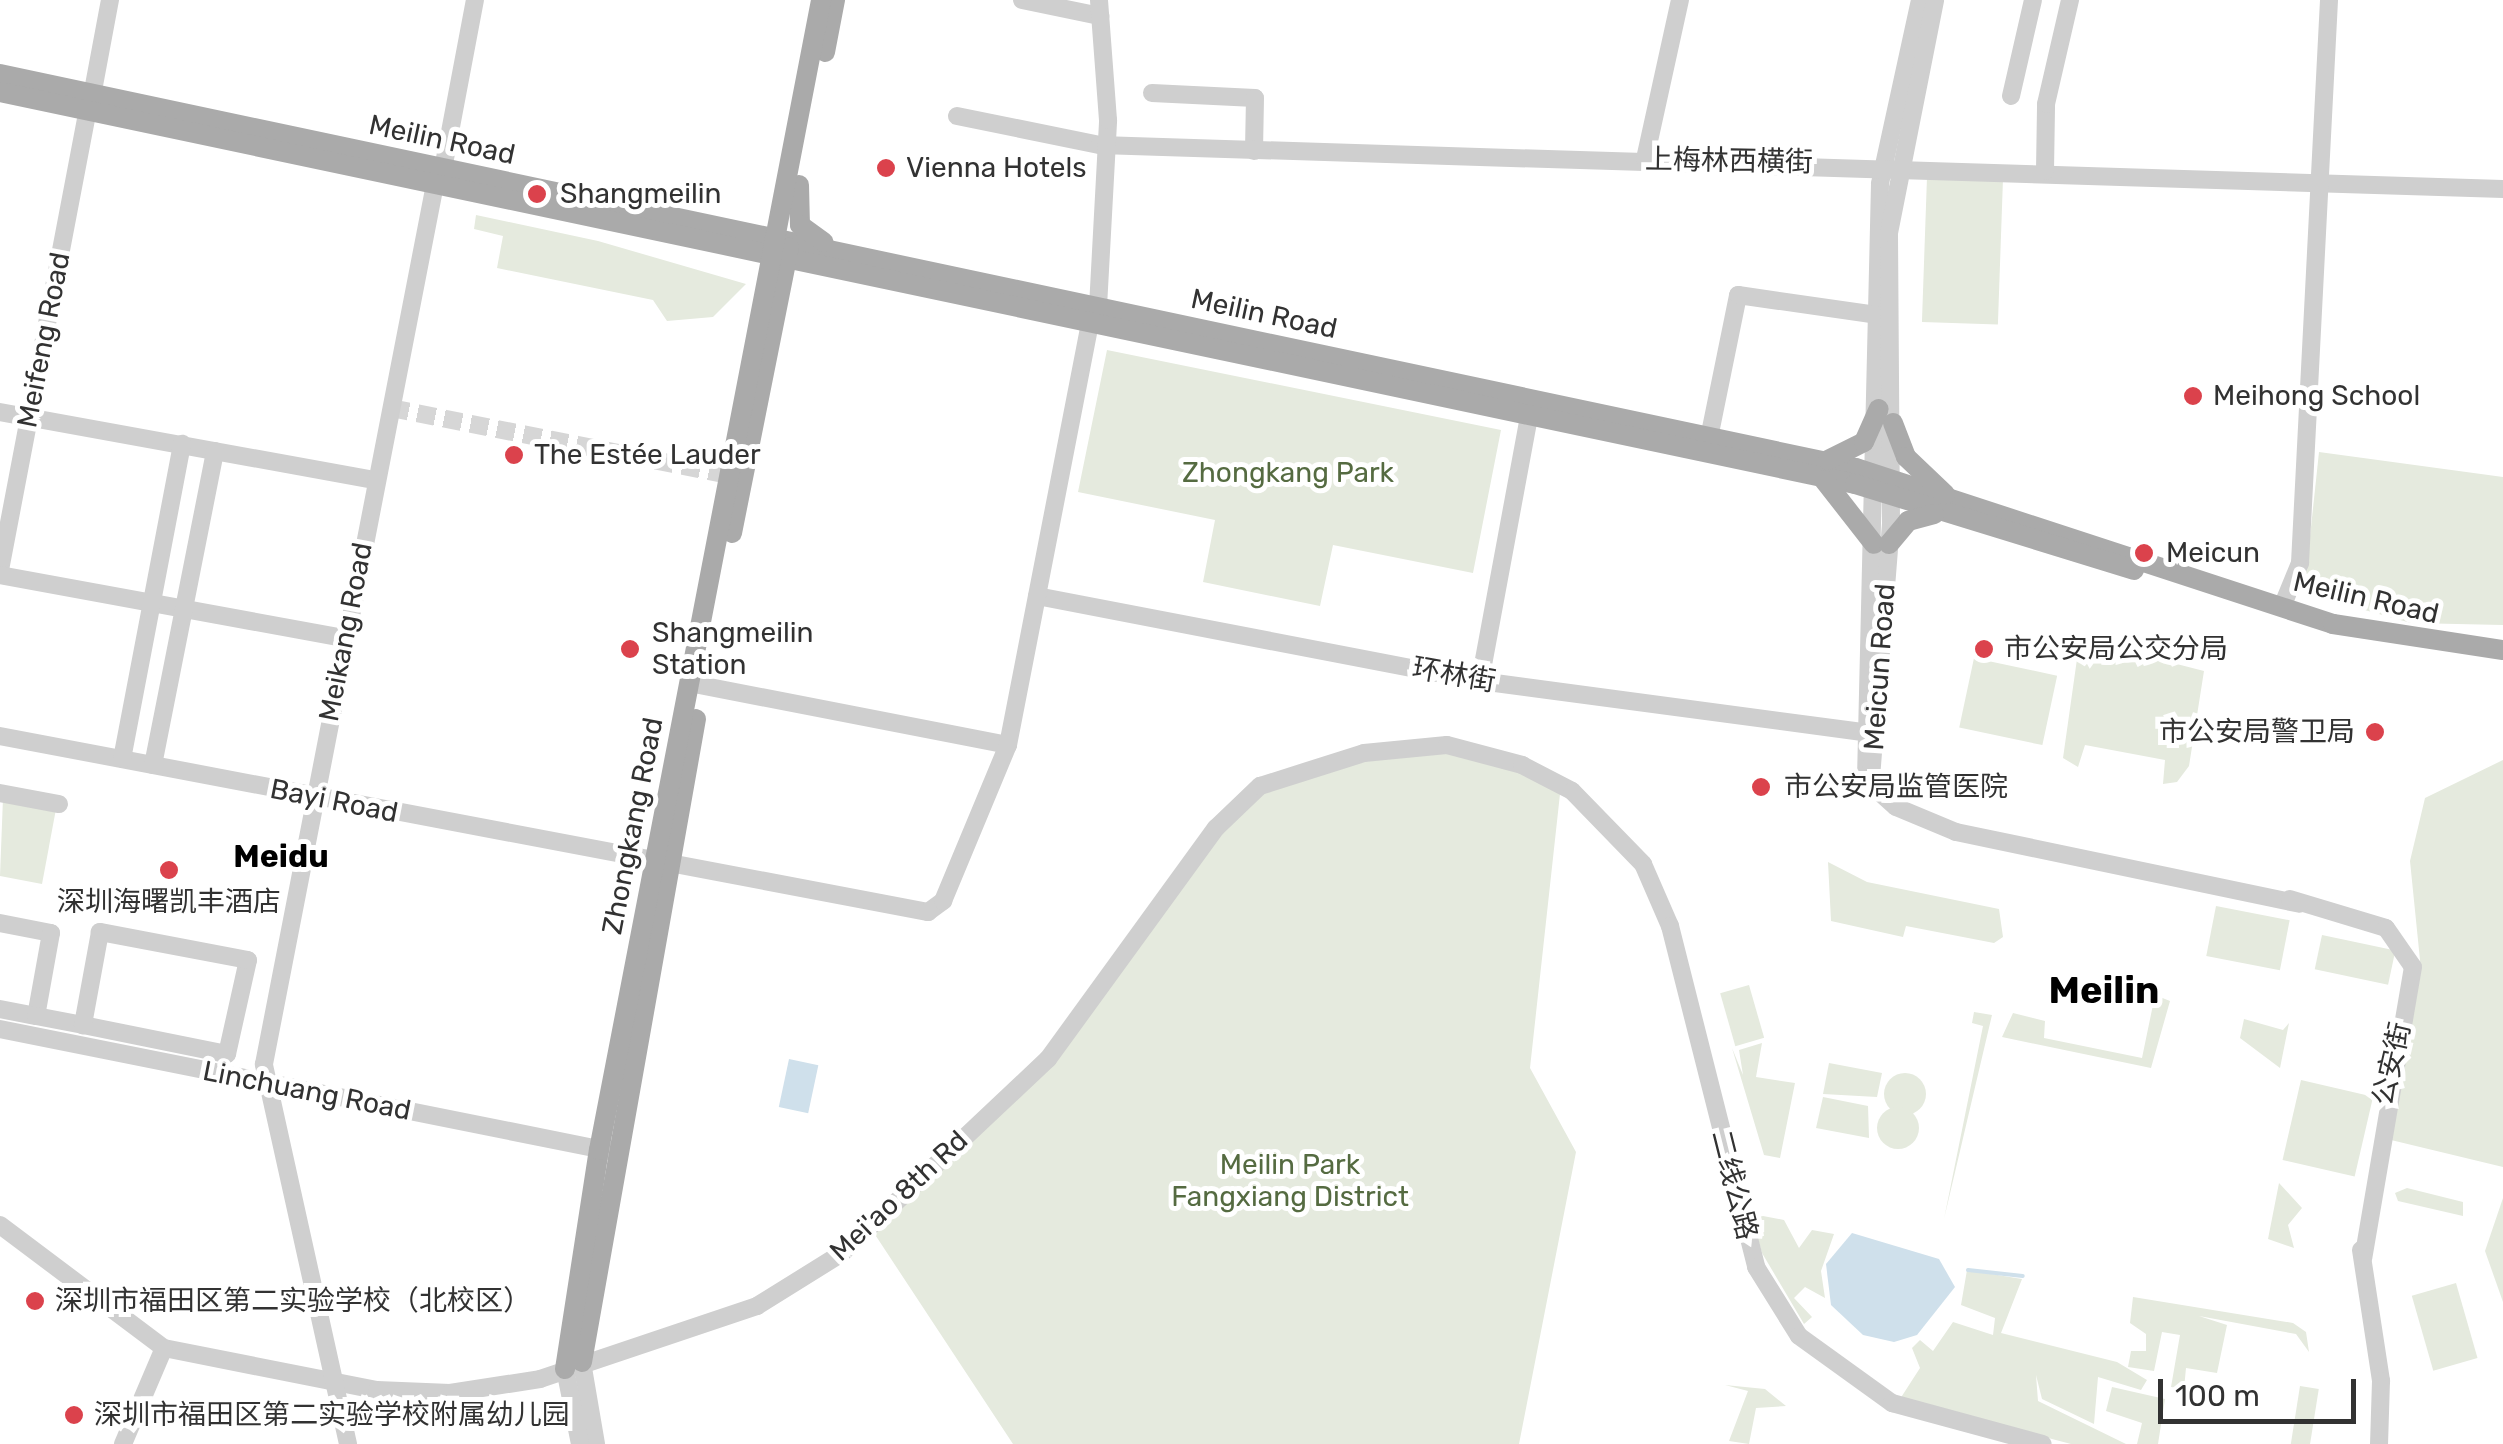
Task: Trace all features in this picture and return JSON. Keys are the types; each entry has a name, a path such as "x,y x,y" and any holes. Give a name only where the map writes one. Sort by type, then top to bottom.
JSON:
{"main road":[{"name":"Zhongkang Road","path":"574,1366 606,1151 781,250 821,0"},
{"name":"Zhongkang Road","path":"793,184 835,0"},
{"name":"Meilin Road","path":"0,74 90,103"},
{"name":"Meilin Road","path":"0,92 90,103 437,173 839,263 1709,438 1884,486 2357,642 2503,660"},
{"path":"702,232 757,224 793,184"},
{"path":"767,320 795,278 839,263 802,230 793,184"},
{"path":"702,232 760,268 767,320"},
{"name":"Meilin Road","path":"1094,315 1529,417 1820,469"},
{"path":"1886,416 1906,457 1950,509 1908,521 1882,544 1820,469 1858,448 1886,416"},
{"name":"Meilin Road","path":"1950,509 2371,634 2503,650"}],"street":[{"name":"Meifeng Road","path":"0,572 110,0"},
{"path":"437,173 466,0"},
{"path":"437,173 475,0"},
{"path":"696,685 1008,745 1094,315 1100,144 1108,120 1100,8 1022,0"},
{"path":"1645,159 1680,0"},
{"name":"Meicun Road","path":"1920,0 1890,163 1880,316 1886,416 1882,544 1868,733 1870,786 1956,832 2300,904"},
{"name":"Meicun Road","path":"1890,163 1935,0"},
{"path":"2011,96 2033,0"},
{"path":"2046,171 2046,104 2070,0"},
{"path":"2282,607 2300,563 2324,183 2329,0"},
{"path":"1152,92 1255,98 1254,151"},
{"name":"上梅林西横街","path":"958,116 1100,144 1254,151 1890,163 2503,190"},
{"name":"Meikang Road","path":"263,1082 344,638 437,173"},
{"path":"1709,438 1738,295 1880,316"},
{"path":"0,412 30,414 375,480"},
{"path":"1480,681 1529,417"},
{"path":"122,759 182,444"},
{"path":"154,765 216,451"},
{"path":"0,572 344,638"},
{"name":"环林街","path":"1038,596 1480,681 1868,733"},
{"name":"Bayi Road","path":"0,736 928,912 942,900 1008,745"},
{"name":"Mei'ao 8th Rd","path":"0,1224 164,1348 334,1383 450,1393 574,1366 757,1306 842,1253 1048,1059 1216,828 1260,786 1428,744 1482,752 1572,791"},
{"name":"二线公路","path":"1572,791 1622,832 1657,893 1748,1244 1783,1317 1892,1402 2043,1444"},
{"path":"0,793 58,804"},
{"name":"公安街","path":"2300,904 2370,920 2400,939 2412,967 2366,1189 2364,1258 2382,1444"},
{"path":"0,923 51,934 36,1016"},
{"path":"0,1009 227,1054 248,960 100,932 82,1025"},
{"name":"Linchuang Road","path":"0,1029 606,1151"},
{"path":"263,1082 348,1444"},
{"path":"123,1444 164,1348"},
{"path":"574,1366 580,1444"},
{"path":"574,1366 596,1444"}],"green space":[{"path":"1927,177 2003,180 1998,325 1922,322"},
{"path":"476,215 598,241 746,284 713,317 667,321 653,300 497,268 503,236 474,229"},
{"name":"Zhongkang Park","path":"1107,350 1501,430 1473,573 1333,545 1320,606 1203,582 1215,520 1078,492"},
{"path":"2319,452 2503,477 2503,625 2411,623 2304,593"},
{"path":"2091,642 2204,671 2189,766 2177,782 2163,784 2165,760 2085,745 2078,767 2063,758 2077,659"},
{"path":"1974,658 2057,676 2042,745 1959,727"},
{"name":"Meilin Park Fangxiang District","path":"1482,752 1560,794 1530,1068 1576,1152 1519,1444 1013,1444 870,1227 1036,1072 1187,867 1260,786 1364,753"},
{"path":"2503,760 2503,1167 2391,1140 2421,970 2410,861 2425,798"},
{"path":"3,798 56,809 42,884 0,876"},
{"path":"1828,862 1867,882 1999,909 2003,937 1994,943 1906,926 1903,937 1831,921"},
{"path":"2216,906 2290,920 2280,970 2206,956"},
{"path":"2322,935 2395,951 2388,985 2315,969"},
{"path":"1749,985 1764,1038 1735,1046 1720,993"},
{"path":"2155,995 2170,1001 2151,1068 2002,1037 2013,1013 2045,1021 2044,1038 2142,1058"},
{"path":"1974,1012 1992,1015 1944,1219 1983,1026 1972,1023"},
{"path":"2244,1019 2283,1030 2289,1023 2280,1068 2240,1038"},
{"path":"1762,1043 1756,1077 1795,1083 1780,1158 1764,1155 1732,1048 1743,1075 1739,1050"},
{"path":"1829,1063 1882,1073 1877,1097 1823,1094"},
{"path":"1905,1073 1920,1079 1926,1094 1920,1109 1905,1115 1890,1109 1884,1094 1890,1079"},
{"path":"2301,1080 2373,1097 2355,1177 2283,1160"},
{"path":"1823,1097 1868,1106 1869,1138 1816,1128"},
{"path":"1898,1107 1913,1113 1919,1128 1913,1143 1898,1149 1883,1143 1877,1128 1883,1113"},
{"path":"2279,1183 2302,1208 2288,1225 2294,1248 2268,1239"},
{"path":"2407,1188 2463,1202 2463,1216 2398,1201 2395,1193"},
{"path":"2503,1198 2503,1302 2485,1251"},
{"path":"1763,1216 1784,1220 1799,1248 1812,1230 1834,1234 1821,1271 1825,1298 1805,1287 1794,1298 1812,1317 1804,1324 1762,1253 1752,1219"},
{"path":"1967,1270 2022,1279 2001,1333 2117,1362 2147,1380 2141,1390 2098,1377 2094,1424 2042,1399 2036,1375 2038,1401 2126,1444 2071,1444 1900,1399 1920,1368 1912,1348 1920,1340 1933,1351 1953,1322 1993,1335 1995,1318 1961,1305"},
{"path":"2456,1283 2477,1358 2433,1371 2412,1296"},
{"path":"2133,1297 2293,1323 2306,1332 2309,1352 2296,1334 2199,1316 2227,1325 2217,1373 2186,1368 2184,1389 2171,1387 2180,1335 2162,1332 2154,1371 2128,1367 2131,1351 2146,1351 2146,1334 2130,1323"},
{"path":"1725,1385 1765,1389 1786,1406 1756,1408 1749,1444 1729,1441 1748,1391"},
{"path":"2300,1386 2319,1389 2310,1444 2291,1444"},
{"path":"2112,1387 2165,1399 2158,1444 2137,1444 2142,1423 2106,1411"}],"water":[{"path":"789,1059 818,1065 808,1113 779,1107"},
{"path":"1852,1233 1939,1259 1955,1287 1917,1335 1894,1342 1863,1335 1831,1305 1826,1264"}],"waterway":[{"path":"1968,1270 2023,1276"}],"tunnel":[{"path":"391,408 728,475"}],"place":[{"name":"Vienna Hotels","path":"886,168"},
{"name":"Shangmeilin","path":"537,194"},
{"name":"Meihong School","path":"2193,396"},
{"name":"The Estée Lauder","path":"514,455"},
{"name":"Meicun","path":"2144,553"},
{"name":"Shangmeilin Station","path":"630,649"},
{"name":"市公安局公交分局","path":"1984,649"},
{"name":"市公安局警卫局","path":"2375,732"},
{"name":"市公安局监管医院","path":"1761,787"},
{"name":"深圳海曙凯丰酒店","path":"169,870"},
{"name":"深圳市福田区第二实验学校（北校区）","path":"35,1301"},
{"name":"深圳市福田区第二实验学校附属幼儿园","path":"74,1415"}],"district":[{"name":"Meidu","path":"281,856"},
{"name":"Meilin","path":"2104,991"}]}
